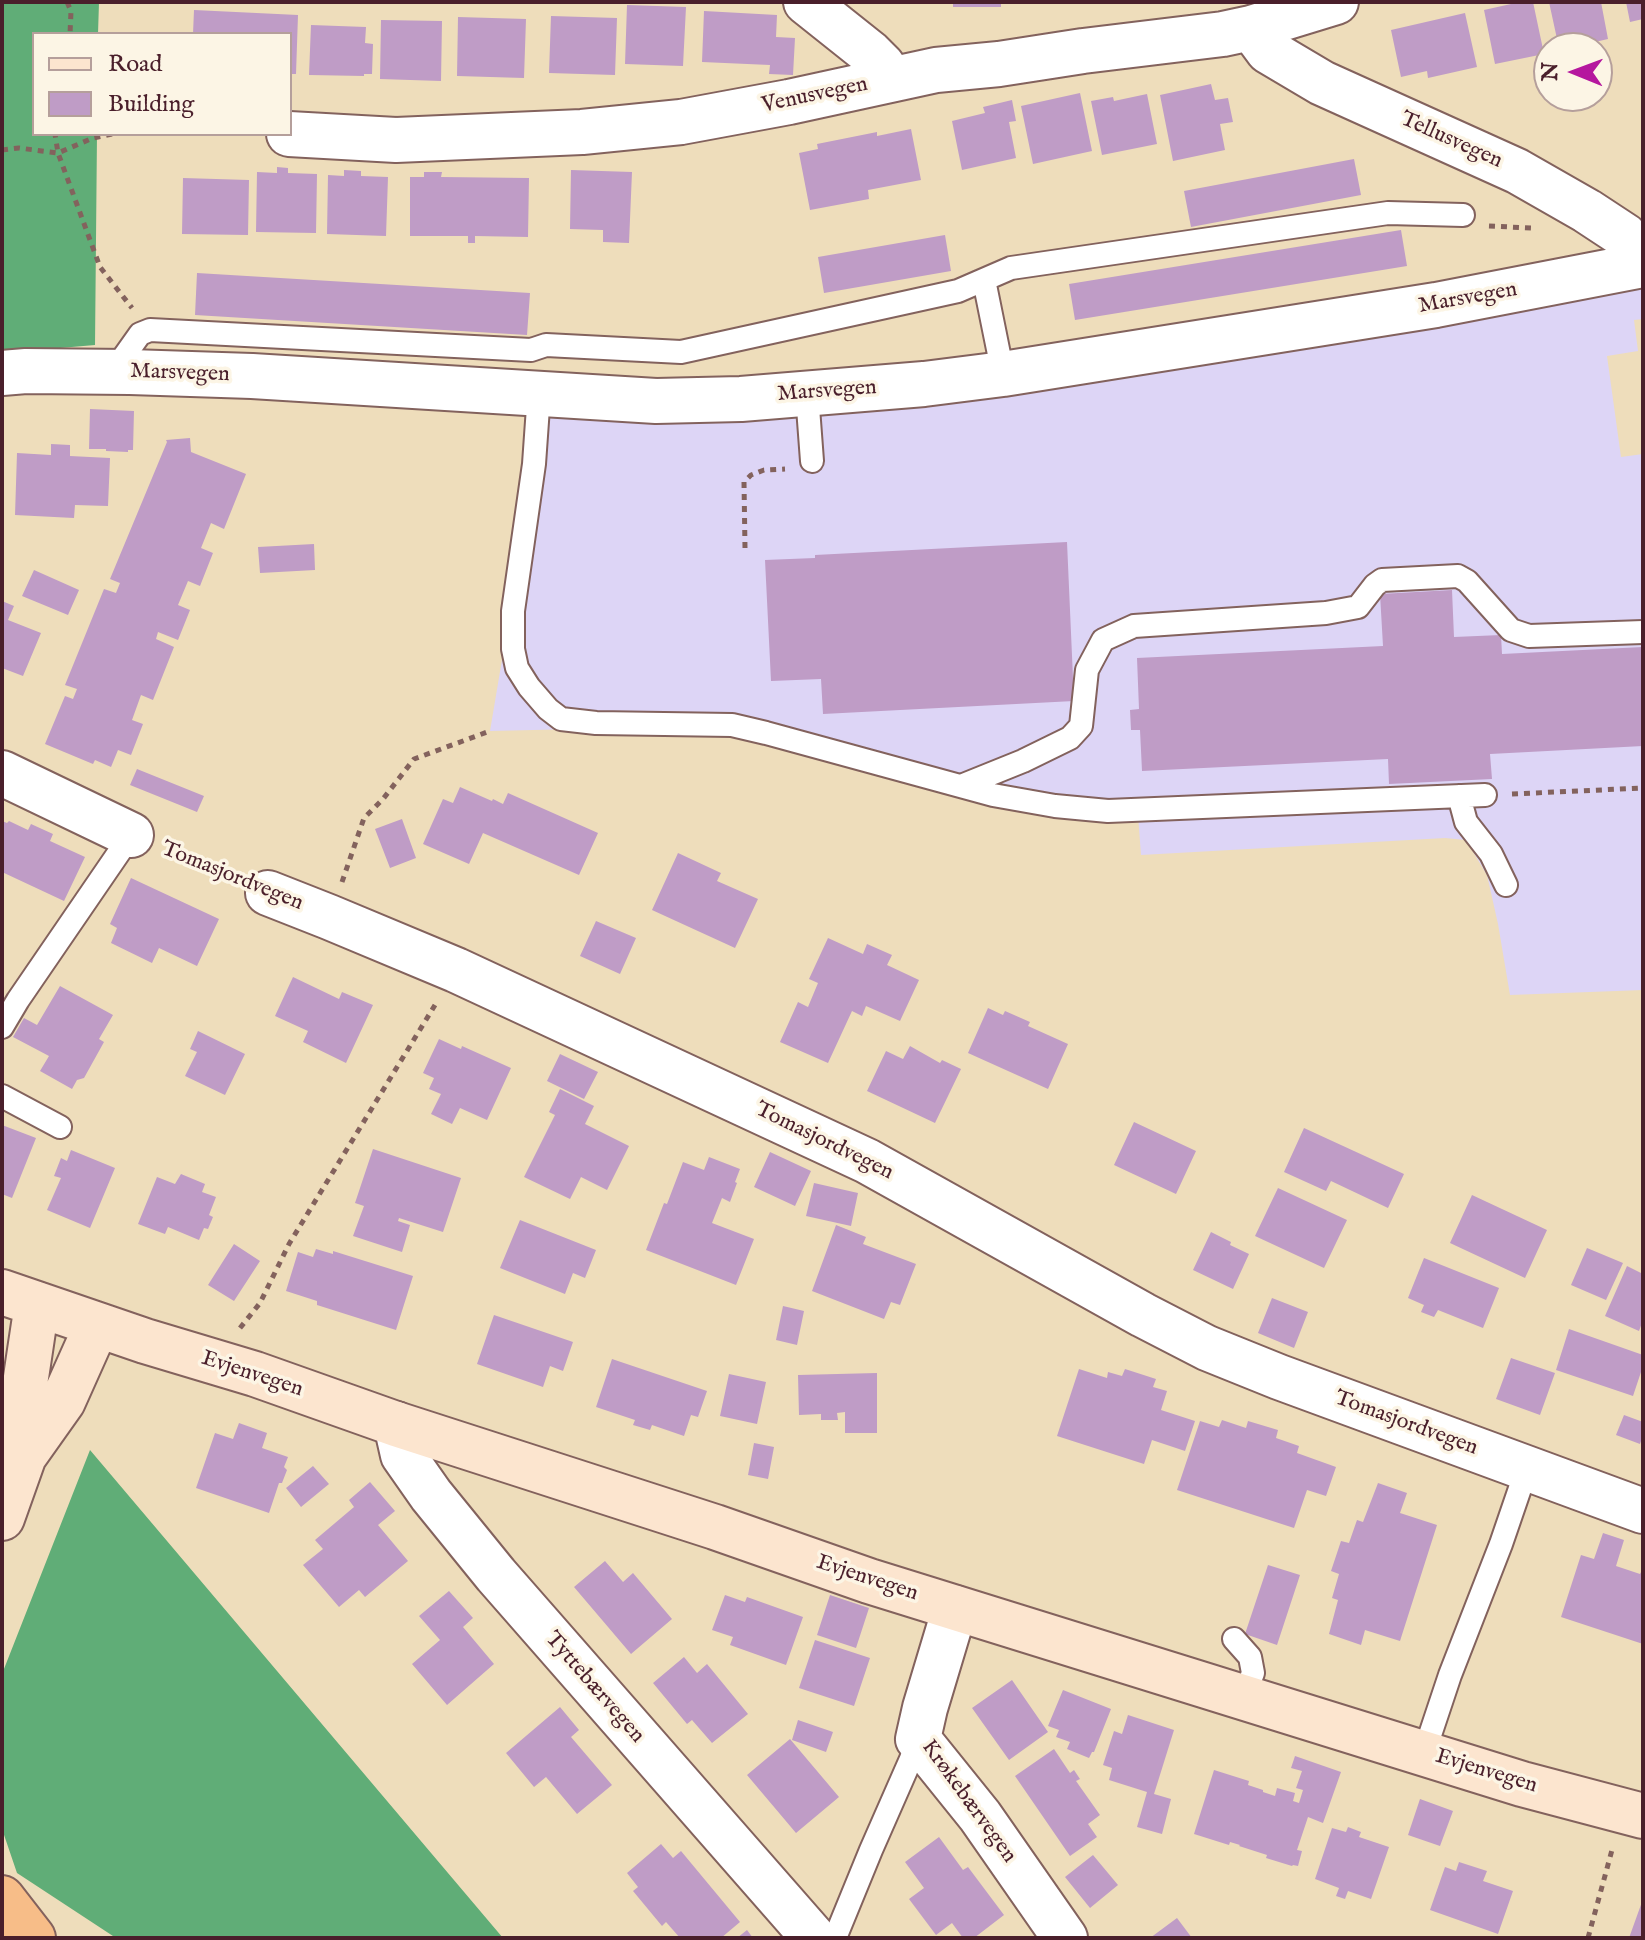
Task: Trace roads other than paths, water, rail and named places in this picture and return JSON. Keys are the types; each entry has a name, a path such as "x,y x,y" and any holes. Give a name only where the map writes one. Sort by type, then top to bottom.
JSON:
{"highway":[{"path":"2,1898 33,1938"},
{"path":"2,1930 17,1938"}],"street":[{"path":"806,2 870,53 892,79"},
{"name":"Venusvegen","path":"292,134 396,140 582,132 681,122 936,70 1251,28 1336,2"},
{"name":"Tellusvegen","path":"1251,28 1268,51 1322,83 1517,171 1587,211 1633,244 1643,267"},
{"name":"Marsvegen","path":"2,373 252,376 656,401 703,401 924,384 1003,374 1447,303 1643,267"},
{"path":"2,773 131,835"},
{"name":"Tomasjordvegen","path":"268,893 456,970 867,1161 1207,1348 1643,1511"},
{"name":"Evjenvegen","path":"24,1456 25,1384 20,1298 869,1581 1522,1784 1634,1813"},
{"name":"Evjenvegen","path":"2,1518 24,1456 63,1401 97,1325"},
{"name":"Tyttebærvegen","path":"396,1424 403,1455 440,1506 506,1586 814,1938"},
{"name":"Krøkebærvegen","path":"955,1608 918,1739 980,1816 1065,1938"}],"lane":[{"path":"113,372 143,331 531,350 546,345 681,352 958,291 1011,268 1388,213 1463,215"},
{"path":"984,280 1003,374"},
{"path":"539,393 534,464 512,635 517,668 529,687 548,709 567,721 732,725 1014,800 1108,811 1485,795"},
{"path":"807,394 812,461"},
{"path":"961,786 1070,738 1081,726 1087,670 1103,640 1134,626 1326,613 1358,607 1382,580 1458,576 1467,581 1511,630 1529,636 1643,632"},
{"path":"1459,796 1466,822 1491,854 1506,885"},
{"path":"2,1027 131,835"},
{"path":"2,1096 60,1127"},
{"path":"1424,1753 1527,1468"},
{"path":"1234,1639 1250,1657 1253,1673 1244,1696"},
{"path":"835,1938 918,1739"}]}
